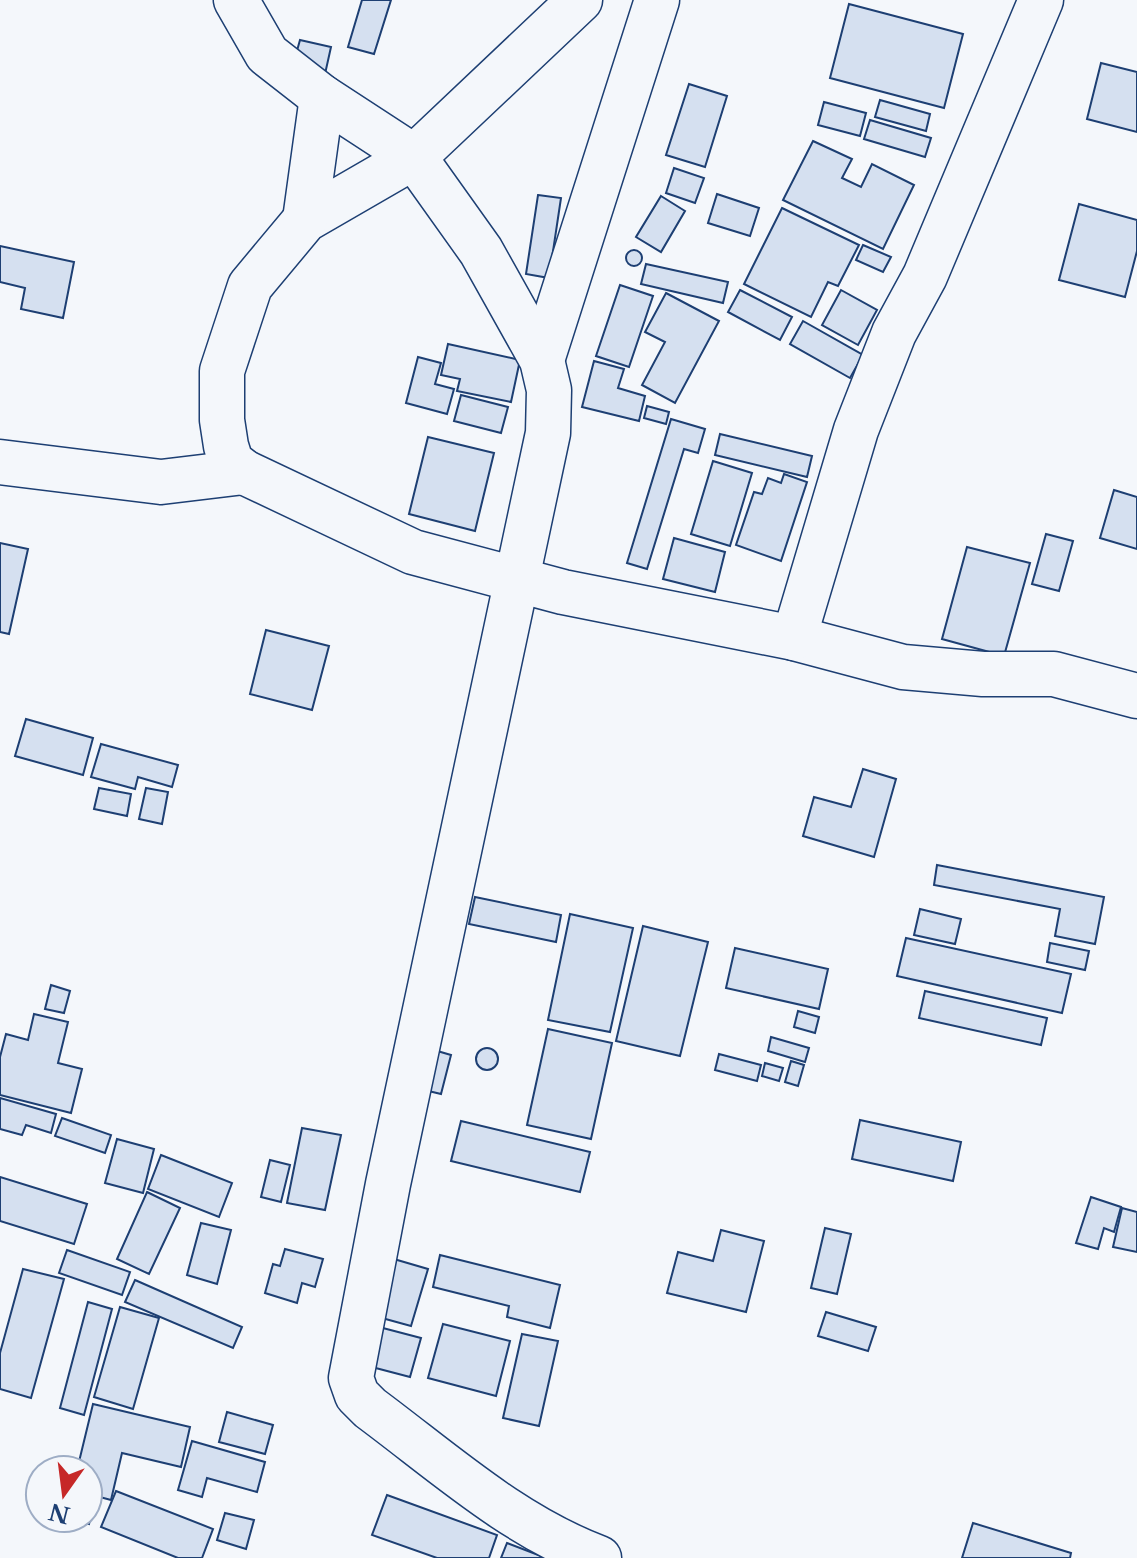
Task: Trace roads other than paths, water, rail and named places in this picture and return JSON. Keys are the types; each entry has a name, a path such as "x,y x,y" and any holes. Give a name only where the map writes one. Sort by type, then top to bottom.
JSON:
{"street":[{"path":"236,0 267,54 322,97 414,157 481,251 542,360 549,390 548,433 388,1184 351,1378 357,1395 370,1408 489,1498 537,1530 599,1558"},
{"path":"580,0 414,157 305,220 250,286 222,371 226,446 231,462 244,472 413,552 518,580 794,638 903,667 983,674 1054,674 1137,696"},
{"path":"542,360 657,0"},
{"path":"794,638 861,416 894,333 925,276 1041,0"},
{"path":"305,220 322,97"},
{"path":"0,462 161,482 244,472"}]}
